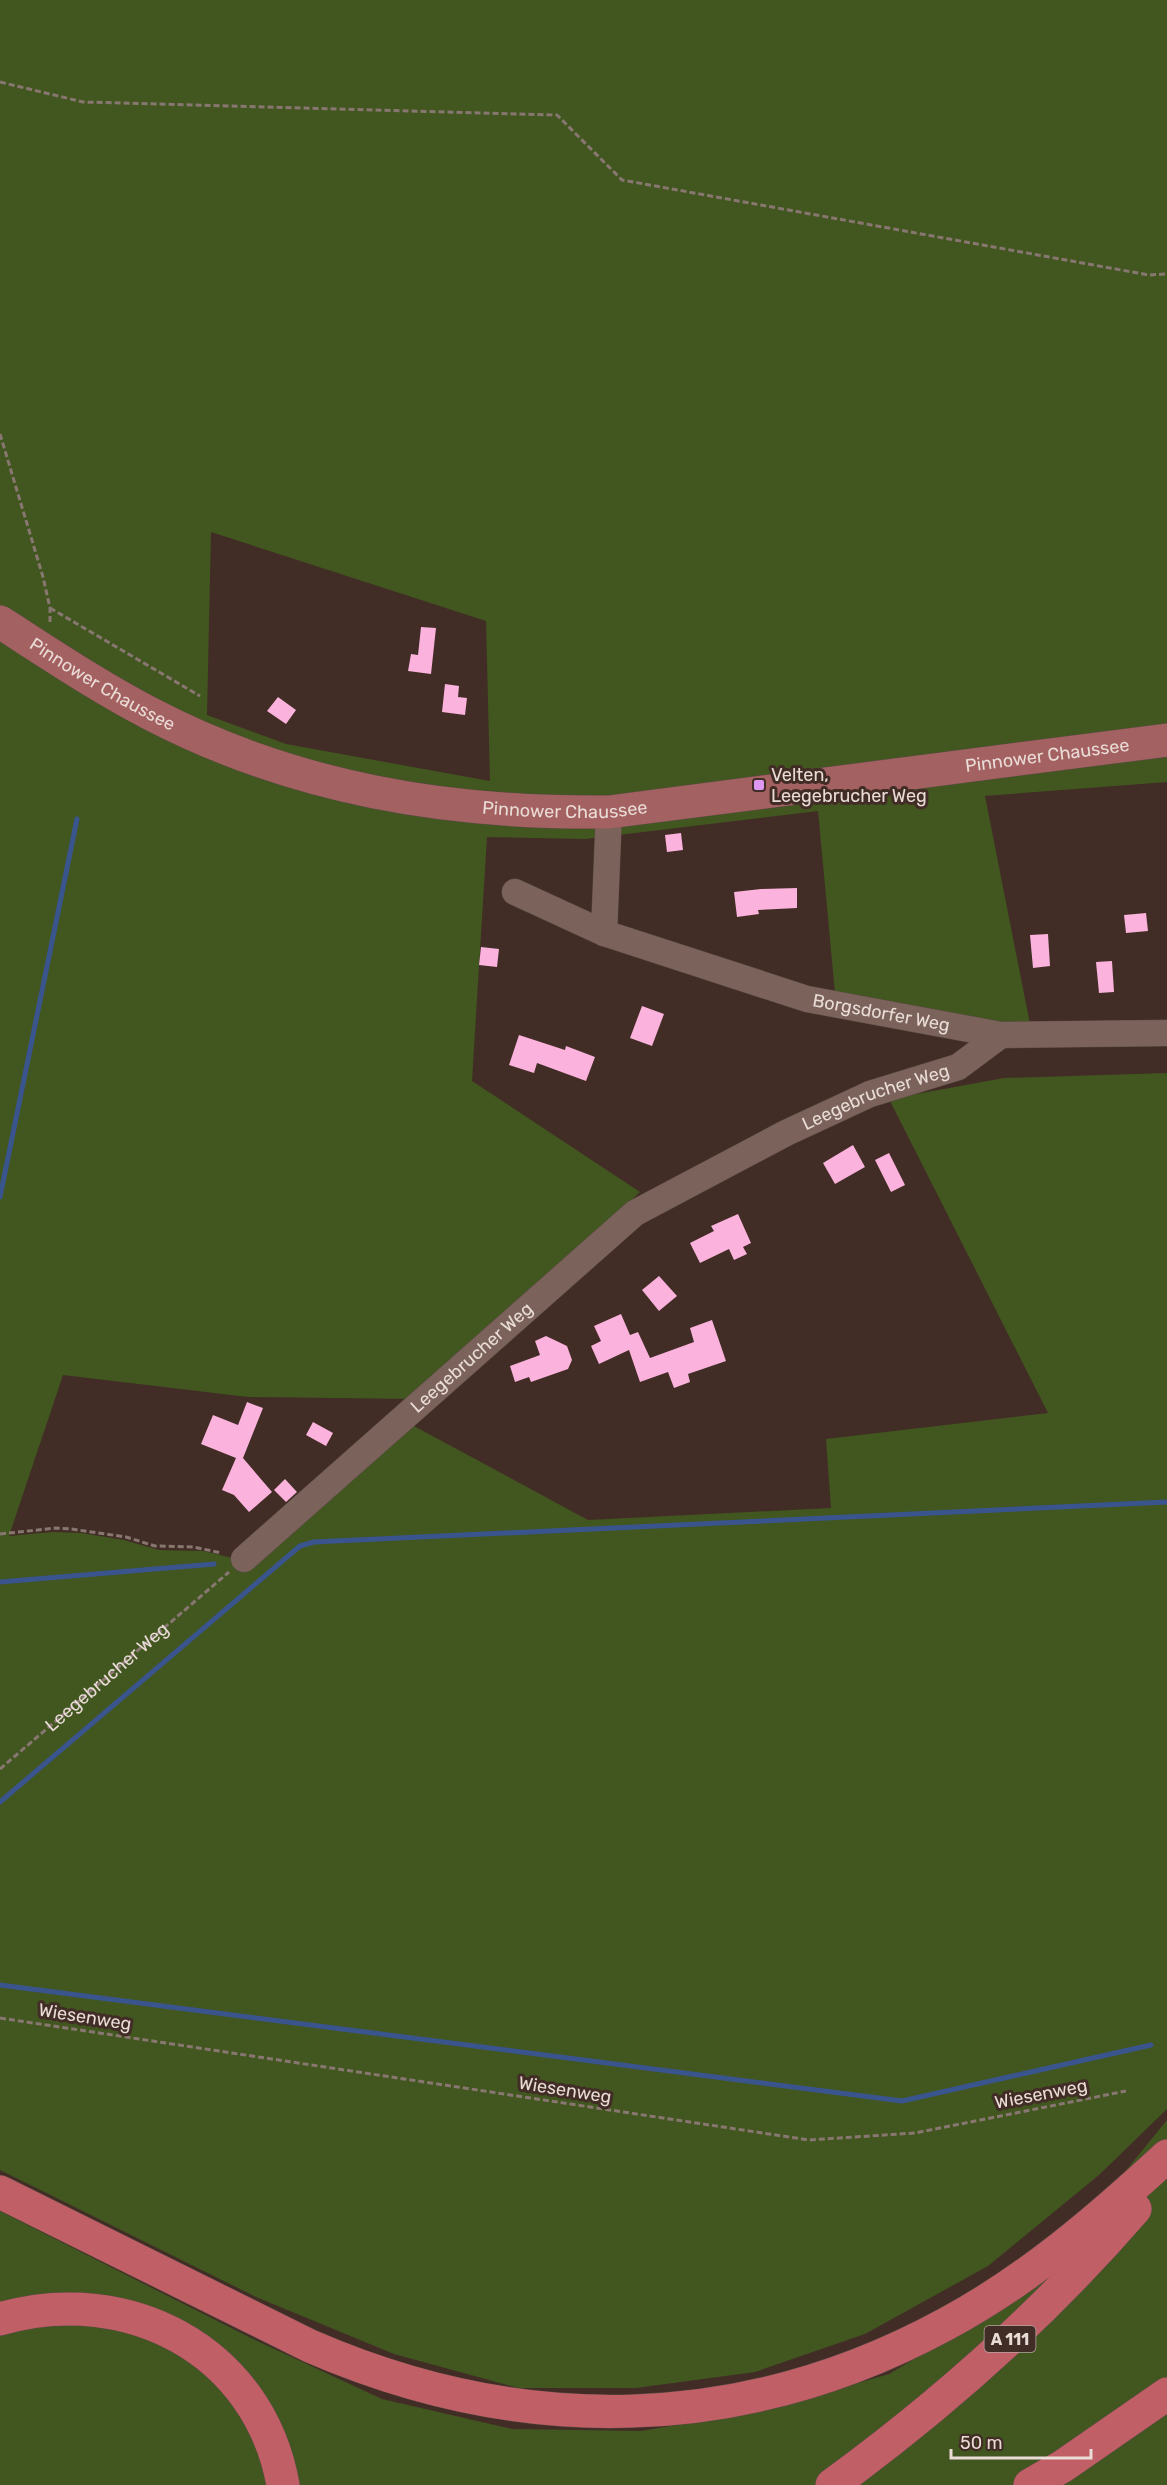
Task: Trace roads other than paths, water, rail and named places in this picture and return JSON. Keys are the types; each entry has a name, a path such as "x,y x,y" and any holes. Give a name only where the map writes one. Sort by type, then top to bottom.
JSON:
{"highway":[{"path":"0,2192 310,2346 367,2369 454,2395 505,2404 597,2412 648,2411 704,2405 793,2386 852,2368 947,2324 1034,2268 1086,2228 1167,2156"},
{"name":"A 111","path":"832,2485 885,2446 988,2361 1088,2261 1167,2171"},
{"path":"0,2319 43,2310 94,2309 146,2321 183,2339 212,2359 246,2397 264,2427 275,2453 283,2485"},
{"path":"1030,2485 1063,2466 1167,2394"}],"main road":[{"name":"Pinnower Chaussee","path":"0,622 109,691 182,729 253,758 352,788 443,804 517,812 609,812 1167,740"}],"street":[{"path":"604,933 609,812"},
{"name":"Borgsdorfer Weg","path":"515,892 604,933 807,999 1001,1035 1167,1033"},
{"name":"Leegebrucher Weg","path":"244,1559 635,1213 786,1133 870,1094 958,1067 1001,1035"}],"waterway":[{"path":"0,1197 77,819"},
{"path":"0,1802 300,1546 314,1542 1167,1502"},
{"path":"0,1582 214,1564"},
{"path":"0,1985 902,2101 1151,2045"}],"place":[{"name":"Velten, Leegebrucher Weg","path":"759,785"}]}
